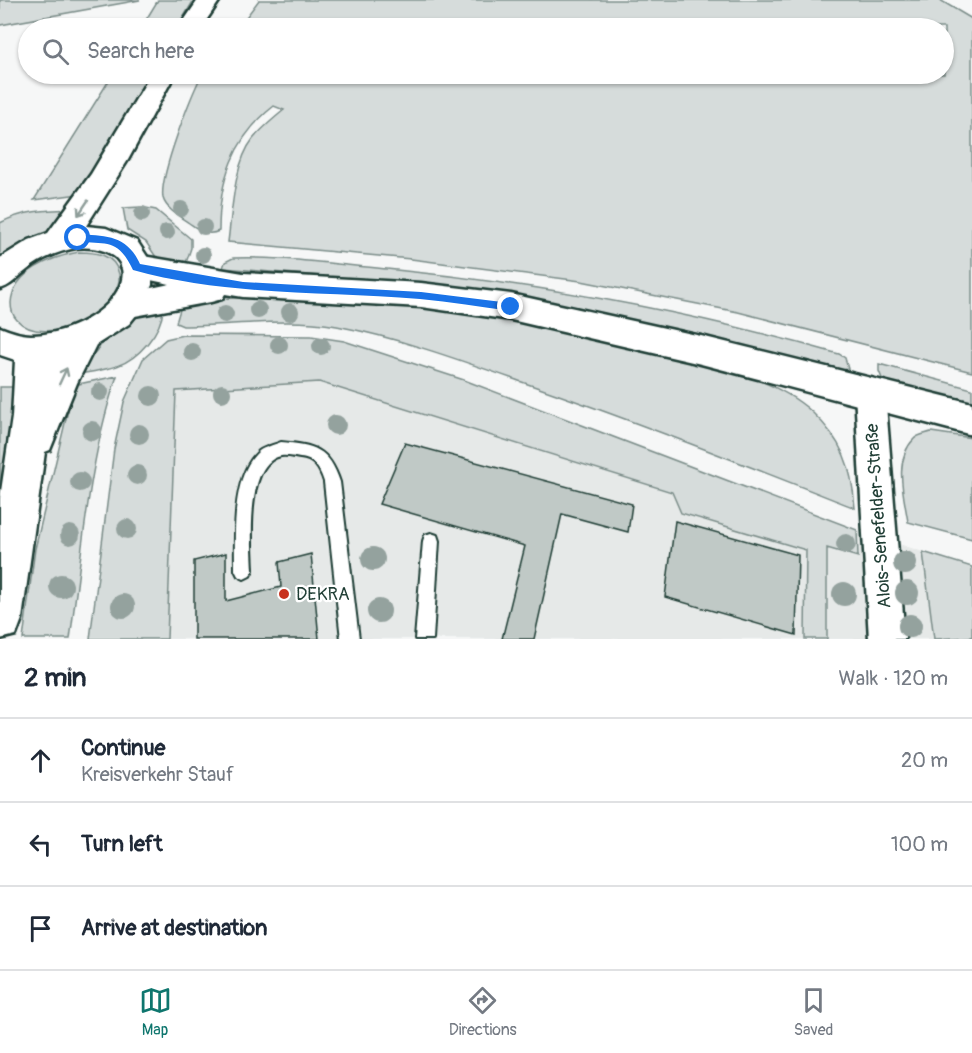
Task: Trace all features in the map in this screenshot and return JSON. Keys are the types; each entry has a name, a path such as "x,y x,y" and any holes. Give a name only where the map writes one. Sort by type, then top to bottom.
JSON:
{"main road":[{"path":"197,18 209,0"},
{"path":"58,242 81,212 126,141 157,84"},
{"path":"102,238 126,141"},
{"path":"0,276 31,252 58,242 78,238 102,238 125,248 131,254 137,267 135,286 124,305 107,322 84,336 58,346 16,345 32,382 25,470 0,619"},
{"path":"137,267 243,285 421,295 511,307 623,331 972,419"},
{"path":"124,305 243,285"},
{"path":"25,470 60,381 84,336"}],"street":[{"name":"Alois-Senefelder-Straße","path":"870,393 887,639"}],"lane":[{"path":"244,570 246,488 258,464 266,454 283,449 301,450 320,457 327,466 332,483 350,639"},
{"path":"424,639 431,541"}],"shaded area":[{"path":"0,0 140,0 39,18 18,18 18,22 0,25"},
{"path":"158,0 194,0 183,18 147,18"},
{"path":"259,0 940,0 972,19 972,372 738,312 581,281 411,259 228,242 235,188 242,161 253,139 284,110 274,106 248,132 231,162 222,195 219,231 207,233 200,230 167,206 163,198 163,187 171,155 198,84 954,84 954,18 246,18"},
{"path":"107,84 144,84 79,194 34,200"},
{"path":"141,207 156,210 191,239 191,248 184,269 158,260 146,242 127,230 123,208"},
{"path":"75,209 65,223 0,264 0,223 28,213"},
{"path":"79,252 104,256 117,267 118,284 108,302 83,321 60,329 36,330 26,327 17,320 12,312 13,292 26,274 46,262"},
{"path":"233,258 290,260 445,275 615,301 728,325 839,354 845,358 848,369 836,371 394,282 223,268 225,262"},
{"path":"195,299 343,299 460,311 614,341 736,372 796,399 822,422 844,455 854,493 855,508 603,411 406,343 319,323 280,322 183,326 176,323 181,306"},
{"path":"163,309 162,318 154,335 141,351 117,366 79,374 104,341 119,327 139,315"},
{"path":"183,335 311,336 344,341 464,380 857,530 858,557 827,548 827,639 805,639 806,550 681,513 672,492 319,382 176,391 167,639 90,639 114,449 124,402 143,359 166,339"},
{"path":"879,364 972,389 972,406 883,381"},
{"path":"117,376 107,407 93,472 70,639 23,639 35,549 74,385"},
{"path":"319,382 672,492 681,513 806,550 806,639 167,639 176,391"},
{"path":"0,387 23,387 0,498"},
{"path":"931,432 972,438 972,539 908,522 902,479 904,457 915,438"},
{"path":"857,530 923,552 934,639 827,639 827,548 858,557"},
{"path":"923,552 972,567 972,637 934,639"}],"building":[{"path":"405,443 632,504 628,532 562,514 534,639 502,639 525,546 379,504"},
{"path":"675,521 798,555 796,635 665,597"},
{"name":"DEKRA","path":"226,553 226,601 281,587 279,562 311,554 319,639 194,639 194,561"}],"place":[{"name":"DEKRA","path":"284,594"}],"route":[{"path":"78,238 110,240 125,248 131,254 137,267 165,273 243,285 421,295 511,307"}]}
